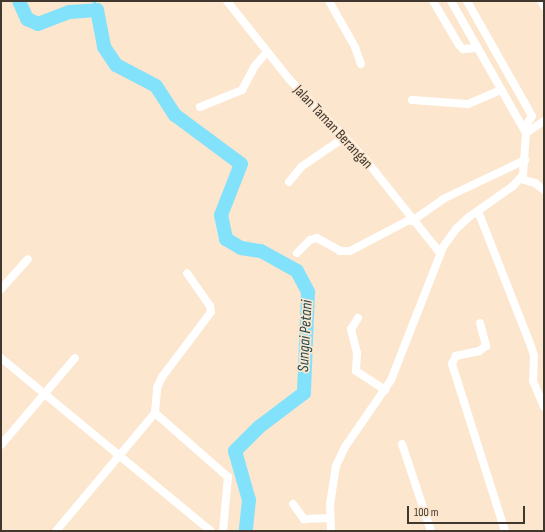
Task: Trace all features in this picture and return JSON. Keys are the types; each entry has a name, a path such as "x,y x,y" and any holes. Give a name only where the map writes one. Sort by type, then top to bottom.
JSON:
{"street":[{"name":"Jalan Taman Berangan","path":"227,1 289,79 345,137 411,220 440,253"},
{"path":"328,1 355,47 361,64"},
{"path":"433,1 458,45 464,49 477,48"},
{"path":"451,1 525,131"},
{"path":"331,531 330,518 332,483 336,466 346,447 385,390 440,253 456,229 521,178 525,160 525,131 532,116 467,1"},
{"path":"541,1 544,6"},
{"path":"200,107 242,90 254,67 267,52"},
{"path":"412,100 468,104 502,90"},
{"path":"525,131 544,121"},
{"path":"289,182 301,167 345,137"},
{"path":"296,253 310,240 317,238 340,251 350,251 411,220 443,199 525,160"},
{"path":"521,178 535,183 544,190"},
{"path":"478,211 531,346 534,356 533,381 544,407"},
{"path":"1,289 28,259"},
{"path":"56,531 155,413 157,388 162,377 211,312 210,306 187,273"},
{"path":"358,318 351,329 357,353 356,371 385,390"},
{"path":"480,323 486,346 479,351 456,356 452,364 505,531"},
{"path":"1,358 211,531"},
{"path":"1,445 75,358"},
{"path":"155,413 228,477 223,531"},
{"path":"402,444 431,531"},
{"path":"293,504 304,519 330,518"}],"waterway":[{"name":"Sungai Petani","path":"19,1 27,19 38,24 70,12 97,10 104,47 116,65 156,86 175,115 241,164 221,215 226,239 241,248 261,251 297,271 308,292 304,393 259,427 235,451 249,500 246,531"},
{"path":"94,1 97,10"}]}
